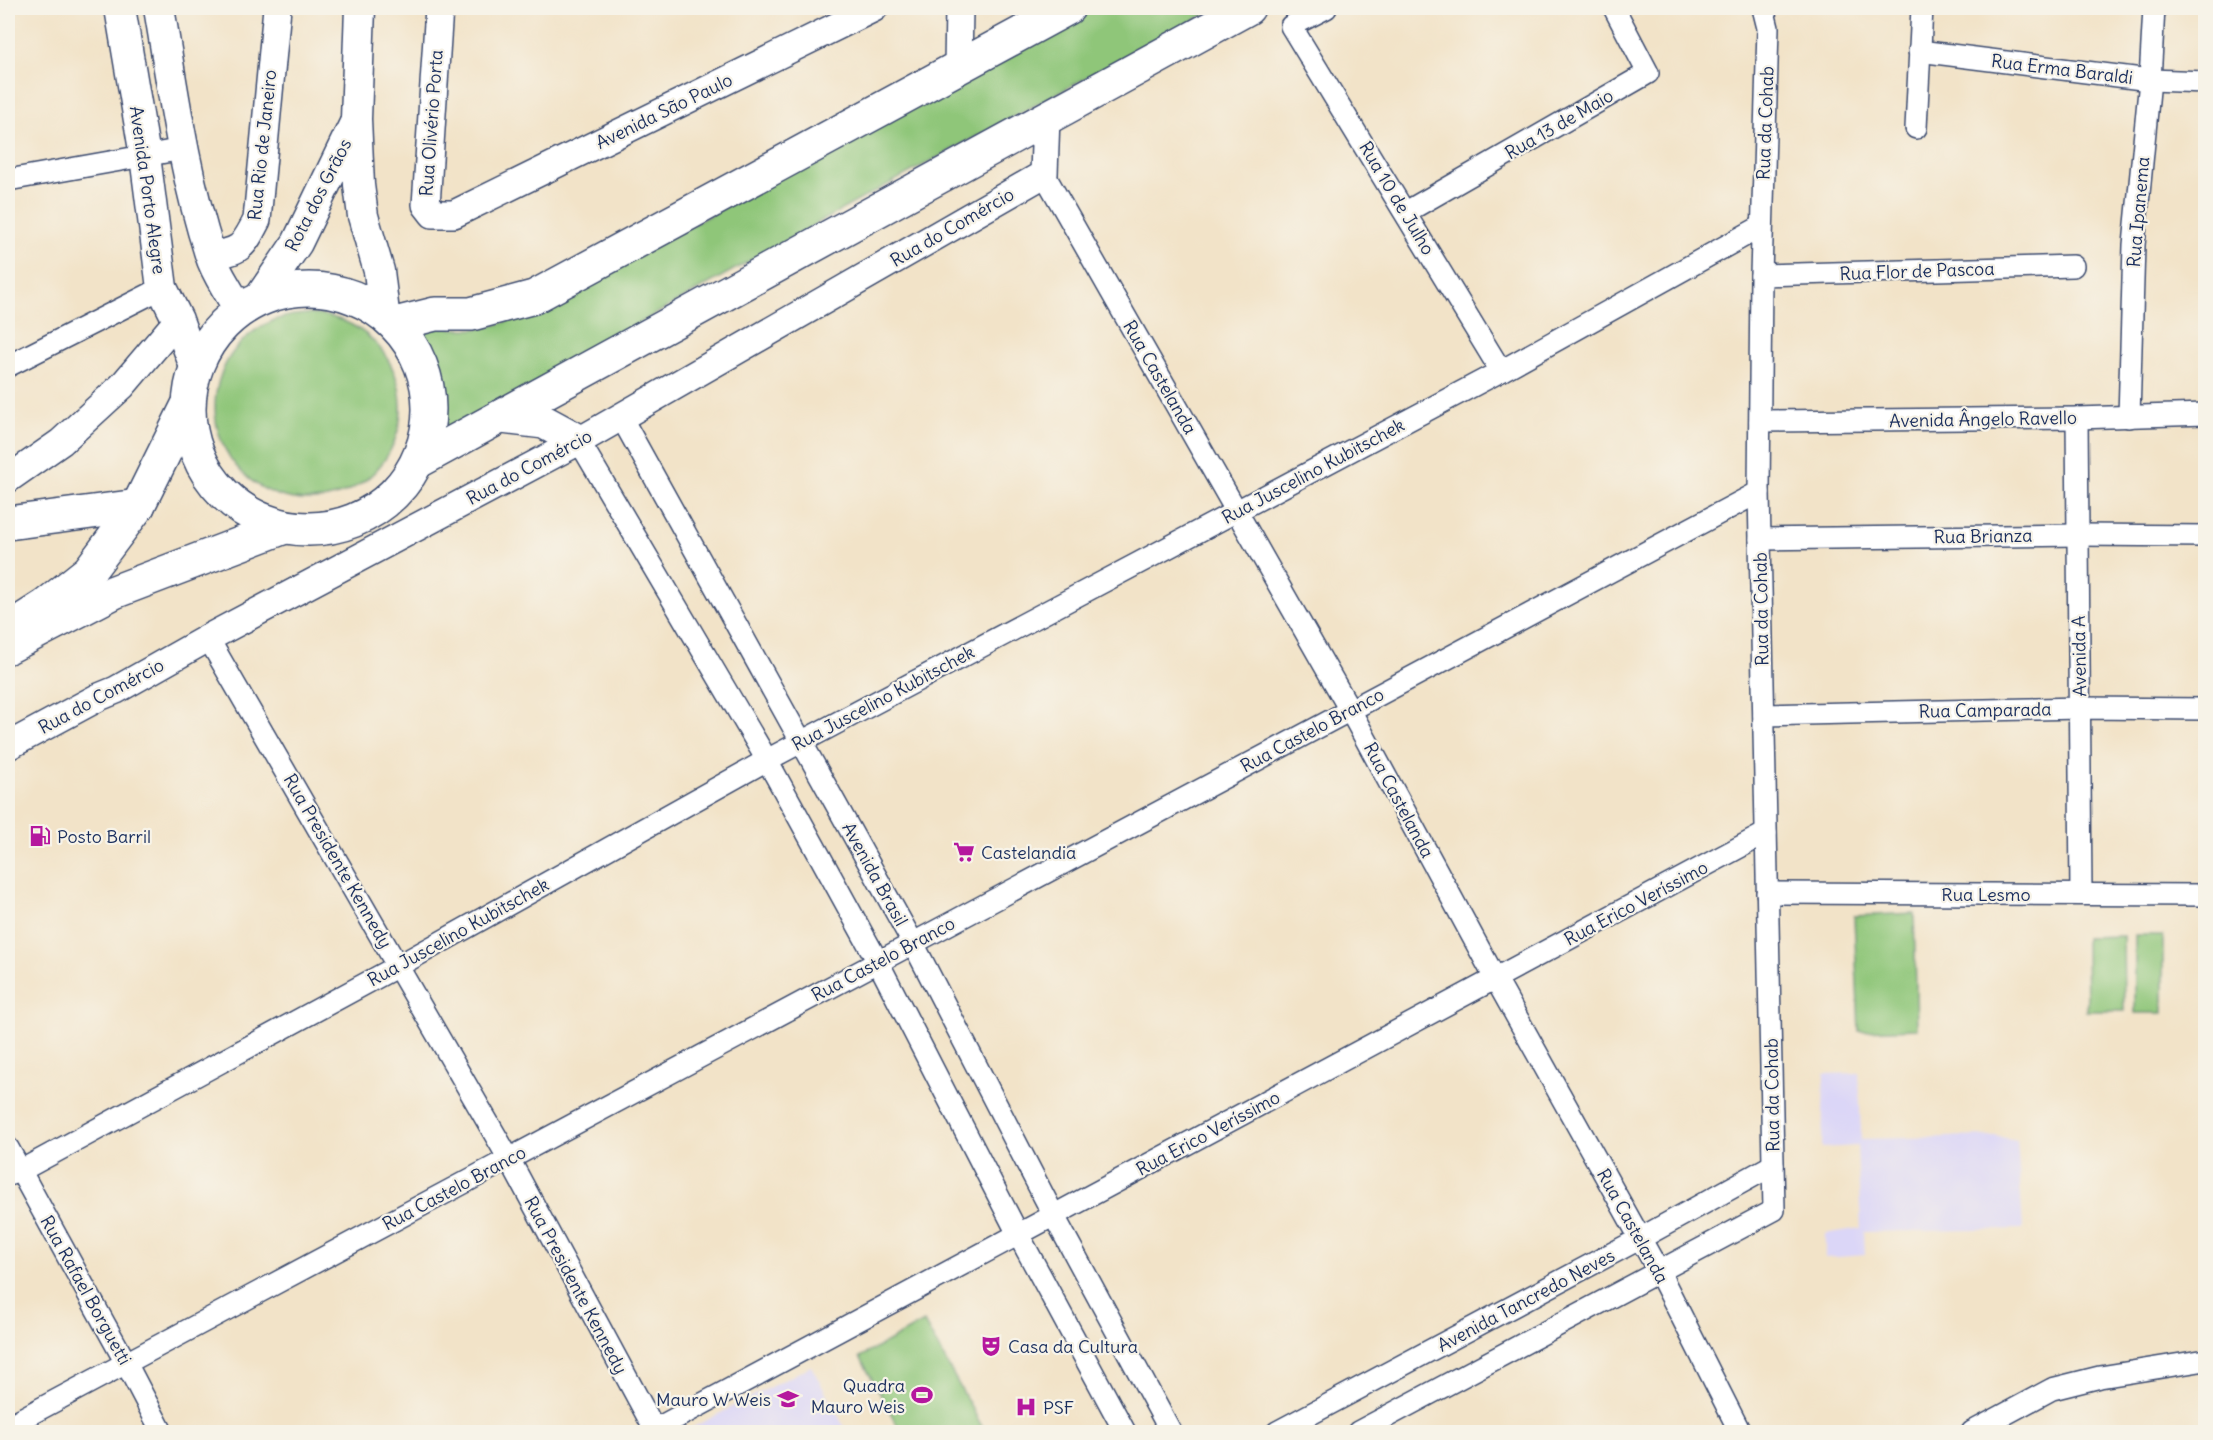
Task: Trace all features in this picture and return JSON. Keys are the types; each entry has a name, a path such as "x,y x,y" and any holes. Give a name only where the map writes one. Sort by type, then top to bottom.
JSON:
{"highway":[{"path":"390,318 471,314 534,297 1068,8"},
{"path":"418,461 1248,8"},
{"path":"8,630 45,606 89,571 138,506 187,407 195,367 213,336 248,305 291,290 326,290 359,300 390,318 415,351 428,387 429,425 418,461 395,495 362,518 323,530 282,528 244,512 213,484 193,448 187,407"},
{"path":"502,417 544,422 579,441"},
{"path":"8,523 138,506"},
{"path":"8,647 114,592 282,528"}],"main road":[{"name":"Avenida Porto Alegre","path":"120,8 145,156 162,288 178,320 195,367"},
{"path":"159,8 183,149 210,255 219,276 231,294 248,305"},
{"name":"Rota dos Grãos","path":"360,8 356,119 359,185 363,216 390,318"},
{"name":"Rota dos Grãos","path":"248,305 297,243 356,119"}],"street":[{"name":"Rua Rio de Janeiro","path":"210,255 227,253 245,245 257,220 276,8"},
{"name":"Rua Olivério Porta","path":"439,8 426,205 434,214 454,214"},
{"name":"Avenida São Paulo","path":"454,214 874,8"},
{"path":"958,67 959,8"},
{"name":"Rua 10 de Julho","path":"1326,8 1291,26 1501,371"},
{"name":"Rua 13 de Maio","path":"1406,212 1648,73 1614,8"},
{"name":"Rua da Cohab","path":"1763,8 1768,28 1761,276 1759,492 1774,1210"},
{"path":"1916,128 1922,8"},
{"name":"Rua Ipanema","path":"2129,417 2134,245 2150,80 2154,8"},
{"name":"Rua Erma Baraldi","path":"1919,51 2150,80 2205,82"},
{"path":"1044,174 1046,117"},
{"path":"8,180 183,149"},
{"name":"Rua do Comércio","path":"8,746 579,441 1044,174"},
{"name":"Rua Castelanda","path":"1044,174 1350,710 1495,978 1641,1238 1740,1432"},
{"name":"Rua Juscelino Kubitschek","path":"14,1173 399,966 802,741 1501,371 1762,226"},
{"name":"Rua Flor de Pascoa","path":"1761,276 2073,266"},
{"path":"8,366 162,288"},
{"path":"8,479 61,442 113,394 178,320"},
{"name":"Avenida Ângelo Ravello","path":"1760,421 2077,418 2205,414"},
{"name":"Avenida Brasil","path":"621,417 913,943 1054,1216 1171,1432"},
{"name":"Avenida A","path":"2077,418 2081,894"},
{"path":"579,441 767,760 878,962 1018,1234 1125,1432"},
{"name":"Rua Castelo Branco","path":"8,1426 1759,492"},
{"name":"Rua Brianza","path":"1760,539 2078,535 2205,536"},
{"name":"Rua Presidente Kennedy","path":"208,638 509,1159 653,1432"},
{"name":"Rua Camparada","path":"1764,715 2079,708 2205,709"},
{"name":"Rua Erico Veríssimo","path":"653,1432 1766,833"},
{"name":"Rua Lesmo","path":"1767,893 2205,895"},
{"name":"Rua Rafael Borguetti","path":"8,1148 14,1173 126,1363 162,1432"},
{"name":"Avenida Tancredo Neves","path":"1277,1432 1773,1165"},
{"name":"Avenida Tancredo Neves","path":"1358,1432 1774,1210"},
{"path":"1972,1432 2052,1389 2100,1377 2205,1360"}],"shaded area":[{"path":"1859,1073 1861,1139 1995,1136 2017,1140 2023,1229 1864,1232 1865,1255 1825,1258 1825,1234 1861,1228 1857,1146 1822,1148 1824,1074"},
{"name":"Mauro W Weis","path":"811,1366 847,1432 684,1432"}],"green space":[{"path":"1091,8 1217,8 729,272 442,440 444,409 441,381 419,325 454,329 480,328 505,322 537,309"},
{"path":"317,314 344,321 360,329 374,341 386,355 394,371 400,389 400,425 394,443 386,459 374,473 360,485 344,493 326,499 299,500 272,493 256,485 230,459 216,425 215,398 222,371 230,355 256,329 290,315"},
{"path":"1914,913 1917,1029 1859,1031 1854,916"},
{"path":"2135,935 2163,935 2163,1013 2135,1013"},
{"path":"2123,936 2124,1011 2087,1011 2086,937"},
{"name":"Quadra Mauro Weis","path":"924,1322 985,1432 901,1432 860,1357"}],"place":[{"name":"Posto Barril","path":"40,836"},
{"name":"Castelandia","path":"964,852"},
{"name":"Casa da Cultura","path":"991,1346"},
{"name":"Quadra Mauro Weis","path":"922,1395"},
{"name":"Mauro W Weis","path":"788,1399"},
{"name":"PSF","path":"1026,1407"}]}
